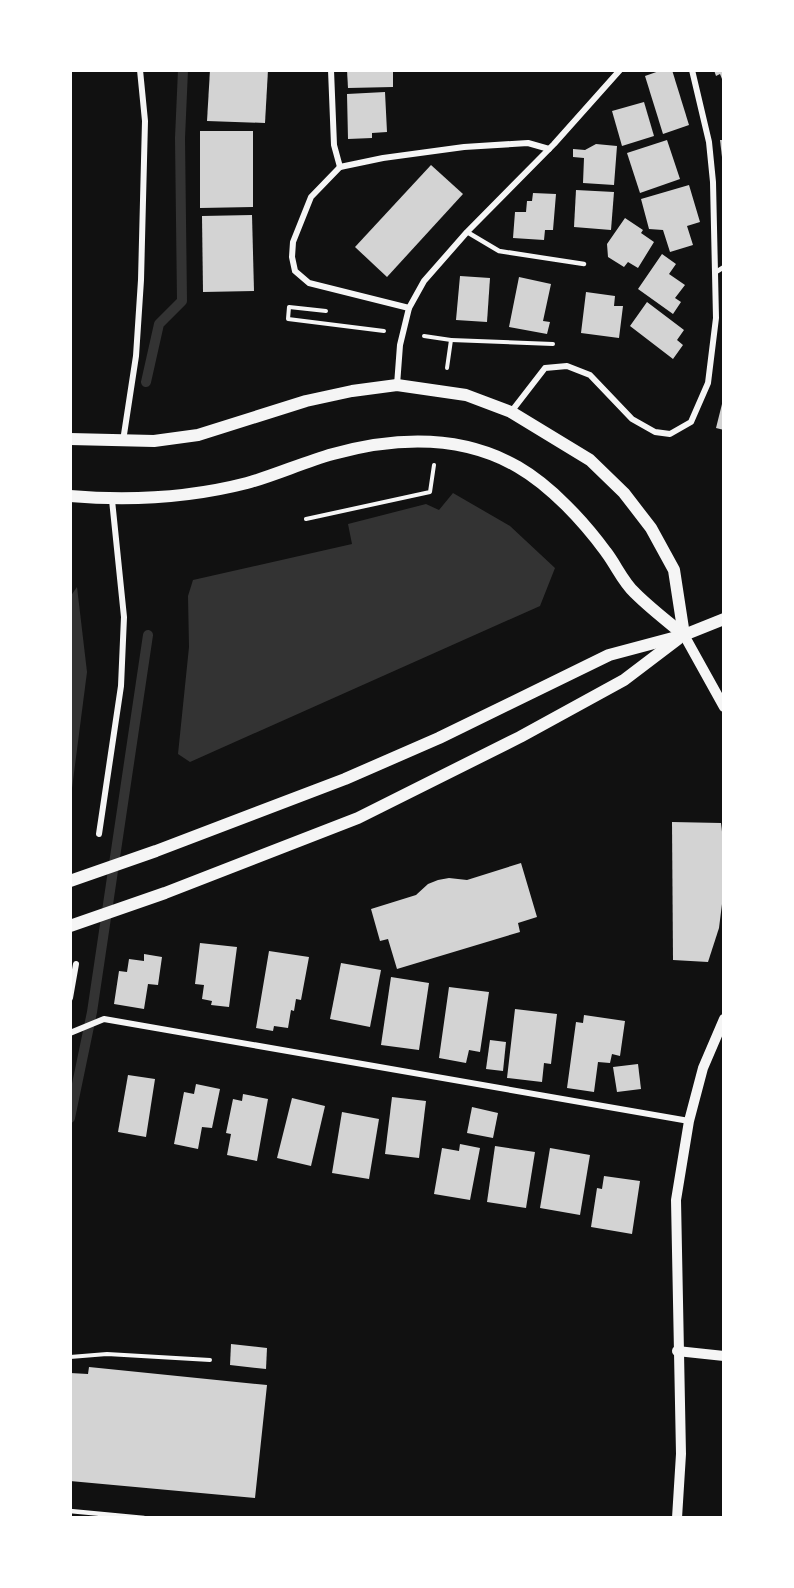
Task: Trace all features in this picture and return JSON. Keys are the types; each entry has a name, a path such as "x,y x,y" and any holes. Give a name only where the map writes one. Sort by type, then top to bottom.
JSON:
{"main road":[{"path":"70,439 154,441 198,435 306,401 352,391 397,385 466,395 511,412 590,460 624,493 651,528 674,570 684,635"},
{"path":"70,496 112,500 171,497 247,483 332,454 377,444 416,441 465,445 518,468 556,497 585,524 633,592 684,635"},
{"path":"70,881 156,851 345,778 439,738 609,655 684,635 723,619"},
{"path":"70,927 165,893 358,818 520,738 624,680 684,635"}],"street":[{"path":"123,441 136,356 141,280 145,121 140,70"},
{"path":"331,70 334,145 340,166"},
{"path":"397,385 400,345 409,308 424,281 467,232 549,149 620,70"},
{"path":"511,412 545,368 567,366 590,375 633,419 655,432 670,434 691,422 708,382 716,318 713,182 709,142 692,70"},
{"path":"409,308 309,283 295,271 292,257 293,242 311,197 340,166 464,147 528,143 549,149"},
{"path":"99,834 121,686 123,629 112,500"},
{"path":"684,635 723,707"},
{"path":"70,998 76,964"},
{"path":"70,1033 104,1019 689,1121"},
{"path":"677,1518 681,1454 677,1351 676,1200 689,1121 703,1068 723,1019"},
{"path":"677,1351 723,1356"}],"lane":[{"path":"467,232 499,250 584,264"},
{"path":"716,272 723,267"},
{"path":"716,318 723,316"},
{"path":"70,1511 144,1518"}],"path":[{"path":"334,312 289,307 288,319 345,325"},
{"path":"451,340 555,344"},
{"path":"306,519 422,494"},
{"path":"70,1357 107,1354 210,1360"}],"shaded area":[{"path":"453,493 510,526 555,568 540,606 190,762 178,754 189,647 188,596 193,580 352,544 348,524 426,504 439,510"},
{"path":"77,587 87,672 71,796 70,597"}],"building":[{"path":"210,70 268,70 265,123 207,121"},
{"path":"347,70 393,70 393,87 348,88"},
{"path":"662,70 672,70 689,125 663,134 645,76"},
{"path":"714,70 724,70 724,78 722,79 720,74 716,76"},
{"path":"385,92 387,132 372,133 372,138 348,139 347,94"},
{"path":"644,102 654,136 622,146 612,111"},
{"path":"200,131 253,131 253,207 200,208"},
{"path":"667,140 680,179 640,193 627,153"},
{"path":"720,140 724,140 724,156 722,157"},
{"path":"596,144 617,146 614,185 583,183 584,158 573,157 573,149 585,150"},
{"path":"431,165 463,194 387,277 355,247"},
{"path":"689,185 700,222 687,226 693,245 670,252 663,230 649,229 641,199"},
{"path":"576,190 614,192 611,230 574,227"},
{"path":"533,193 556,194 553,230 545,230 544,240 513,238 515,212 526,212 527,201 532,201"},
{"path":"252,215 254,291 203,292 202,216"},
{"path":"625,218 643,230 641,233 654,242 638,268 628,262 624,267 608,257 607,244"},
{"path":"662,254 676,264 669,274 685,285 675,298 681,302 673,314 638,289"},
{"path":"460,276 490,278 487,322 456,320"},
{"path":"519,277 551,284 543,321 550,322 547,334 509,327"},
{"path":"586,292 615,296 614,306 623,306 619,338 581,333"},
{"path":"647,302 684,330 677,340 683,345 673,359 630,326"},
{"path":"724,400 724,430 716,428"},
{"path":"672,822 721,823 724,848 724,888 719,928 708,962 673,960"},
{"path":"521,863 537,917 518,923 520,932 397,969 388,939 380,941 371,909 416,895 428,884 438,880 449,878 467,880"},
{"path":"200,943 237,947 229,1007 211,1005 212,1001 202,999 204,985 195,984"},
{"path":"269,951 309,957 301,1000 296,999 294,1011 291,1010 288,1028 274,1026 273,1031 256,1028"},
{"path":"144,954 162,957 158,985 148,984 144,1009 114,1004 119,971 127,972 129,959 144,961"},
{"path":"341,963 381,970 370,1027 330,1019"},
{"path":"391,977 429,983 419,1050 381,1045"},
{"path":"449,987 489,992 480,1052 469,1050 466,1063 439,1058"},
{"path":"515,1009 557,1014 551,1064 544,1063 542,1082 507,1078"},
{"path":"584,1015 625,1021 620,1056 612,1054 610,1063 598,1062 594,1092 567,1088 576,1022 583,1023"},
{"path":"490,1040 506,1042 503,1071 486,1069"},
{"path":"638,1064 641,1089 617,1092 613,1067"},
{"path":"128,1075 155,1079 146,1137 118,1132"},
{"path":"196,1084 220,1089 212,1128 202,1127 198,1149 174,1144 184,1092 194,1094"},
{"path":"243,1094 268,1099 257,1161 227,1155 231,1134 226,1133 233,1099 242,1101"},
{"path":"392,1097 426,1101 419,1158 385,1154"},
{"path":"292,1098 325,1106 311,1166 277,1158"},
{"path":"472,1107 498,1113 493,1138 467,1133"},
{"path":"342,1112 379,1119 369,1179 332,1173"},
{"path":"460,1144 480,1148 470,1200 434,1194 442,1148 459,1151"},
{"path":"495,1146 535,1152 526,1208 487,1202"},
{"path":"550,1148 590,1155 580,1215 540,1208"},
{"path":"604,1176 640,1181 632,1234 591,1227 597,1188 602,1189"},
{"path":"231,1344 267,1348 266,1369 230,1365"},
{"path":"89,1367 267,1385 255,1498 70,1481 70,1373 88,1374"}],"waterway":[{"path":"146,382 159,324 182,301 180,138 183,70"},
{"path":"70,1118 92,1012 148,635"}]}
